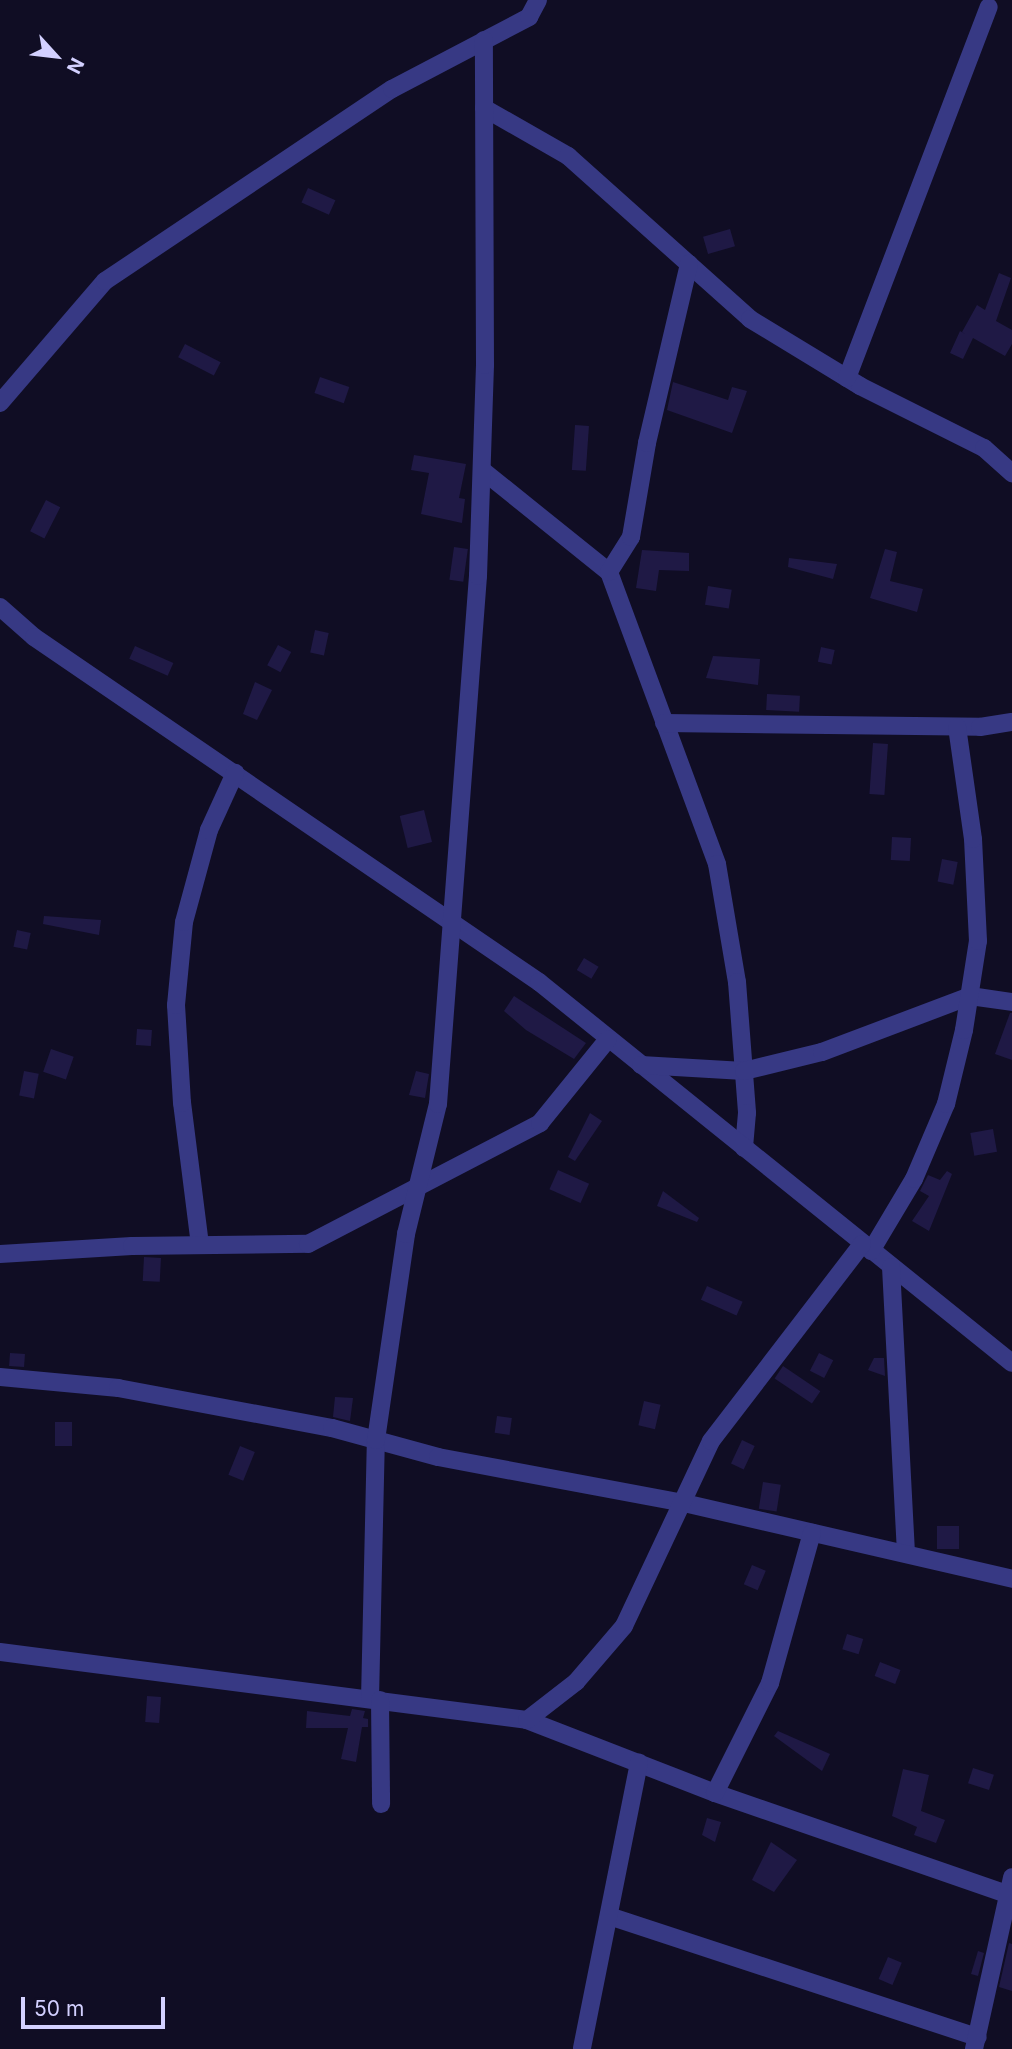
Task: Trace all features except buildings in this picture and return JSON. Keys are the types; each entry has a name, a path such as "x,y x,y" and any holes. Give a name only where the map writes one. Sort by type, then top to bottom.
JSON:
{"street":[{"path":"0,402 105,281 380,96 529,17 538,0"},
{"path":"847,378 989,7"},
{"path":"381,1804 375,1700 376,1440 406,1234 439,1104 449,920 477,589 482,470 484,40"},
{"path":"484,108 568,156 750,319 847,378 984,448 1012,473"},
{"path":"609,572 632,537 647,443 689,264"},
{"path":"482,470 609,572 718,864 737,982 744,1071 744,1148"},
{"path":"0,607 34,637 449,920 608,1039 1012,1363"},
{"path":"664,723 957,727 1012,722"},
{"path":"527,1720 576,1682 624,1626 711,1441 867,1247 914,1179 946,1104 970,996 978,941 973,839 957,727"},
{"path":"200,1245 181,1103 176,1005 184,922 209,830 235,773"},
{"path":"641,1065 744,1071 822,1052 970,996 1012,1002"},
{"path":"0,1254 200,1245 307,1244 419,1182 540,1123 608,1039"},
{"path":"891,1267 906,1552"},
{"path":"0,1377 118,1388 376,1440 438,1457 684,1503 906,1552 1012,1579"},
{"path":"715,1793 770,1683 812,1533"},
{"path":"0,1652 527,1720 715,1793 1011,1889 976,2043 609,1916"},
{"path":"582,2048 639,1763"}]}
